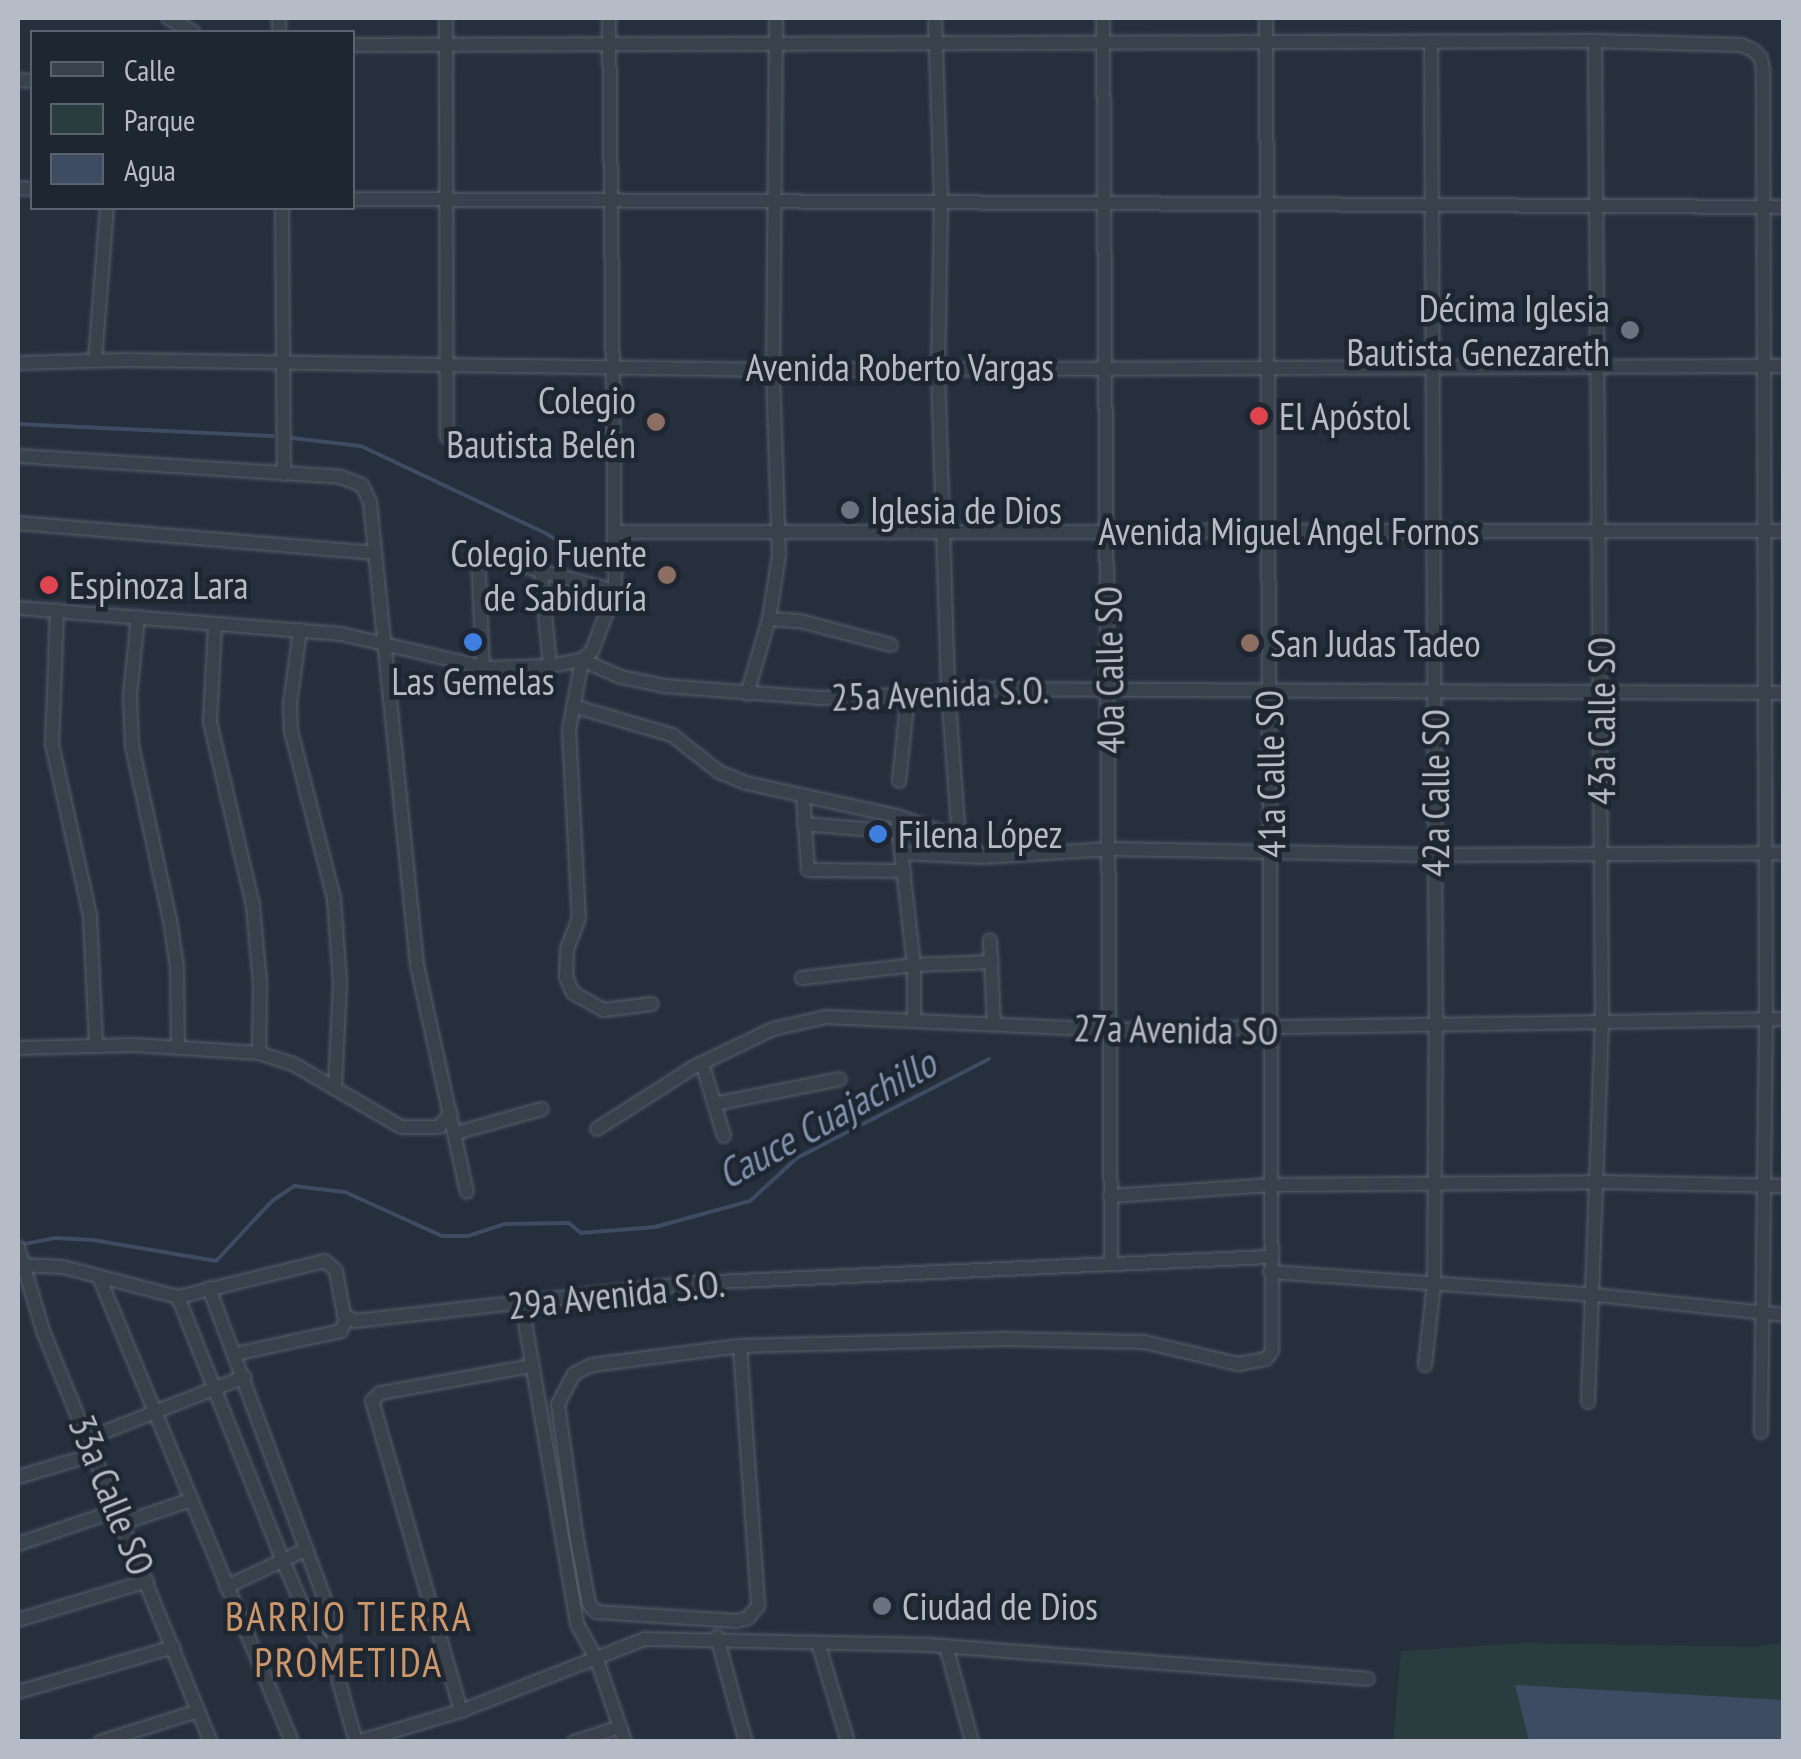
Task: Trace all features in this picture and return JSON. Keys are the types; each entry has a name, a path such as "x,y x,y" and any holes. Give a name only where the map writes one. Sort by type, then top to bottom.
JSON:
{"street":[{"path":"446,18 446,437"},
{"path":"18,608 341,634 483,667 550,666 582,660 592,650 615,591 609,18"},
{"path":"747,694 769,619 779,555 773,370 776,18"},
{"path":"935,18 941,204 938,369 948,688 959,838"},
{"name":"40a Calle SO","path":"1103,18 1111,1263"},
{"name":"41a Calle SO","path":"740,1346 1094,1339 1161,1345 1238,1364 1266,1359 1272,1351 1276,1337 1269,1257 1272,852 1266,22"},
{"name":"42a Calle SO","path":"1425,1365 1434,1283 1436,1028 1431,41"},
{"path":"355,45 1595,41 1740,45 1761,58 1766,1019 1761,1432"},
{"name":"43a Calle SO","path":"1588,1402 1595,1295 1602,1022 1595,41"},
{"path":"355,199 1784,206"},
{"path":"95,360 107,210"},
{"path":"282,210 284,474"},
{"name":"Avenida Roberto Vargas","path":"18,363 95,360 773,370 1784,366"},
{"path":"18,456 340,477 362,486 370,502 417,965 468,1192"},
{"path":"18,523 373,553"},
{"name":"Avenida Miguel Angel Fornos","path":"615,532 1784,531"},
{"path":"483,667 478,554 615,591"},
{"path":"541,571 550,666"},
{"path":"57,610 52,744 90,916 96,1045"},
{"path":"138,617 130,696 132,746 170,920 177,967 178,1048"},
{"path":"769,619 800,621 891,645"},
{"path":"216,625 210,722 252,906 260,983 259,1053"},
{"path":"300,630 290,704 291,731 334,899 340,982 335,1088"},
{"path":"582,660 574,706 570,796 579,918 567,950 566,977 573,992 604,1010 652,1004"},
{"name":"25a Avenida S.O.","path":"582,660 621,677 747,694 908,695 948,688 1434,688 1784,694"},
{"path":"899,781 908,695"},
{"path":"574,706 672,735 719,772 746,783 897,816 959,838 983,857"},
{"path":"804,796 808,870 904,871"},
{"path":"897,816 914,965 914,1021"},
{"path":"804,824 899,832"},
{"path":"902,853 983,857 1111,849 1436,855 1784,853"},
{"path":"990,940 994,1024"},
{"path":"802,978 914,965 992,962"},
{"name":"27a Avenida SO","path":"597,1129 702,1064 773,1028 826,1017 1108,1030 1436,1028 1784,1019"},
{"path":"18,1048 96,1045 259,1053 296,1065 402,1127 439,1127 451,1114"},
{"path":"702,1064 724,1136"},
{"path":"714,1104 840,1079"},
{"path":"456,1133 542,1110"},
{"path":"1110,1196 1272,1185 1598,1182 1784,1186"},
{"name":"29a Avenida S.O.","path":"236,1354 341,1331 346,1320 522,1305 694,1283 1269,1257"},
{"path":"19,1259 178,1297 332,1263 346,1320"},
{"name":"33a Calle SO","path":"19,1259 43,1331 211,1742"},
{"path":"1270,1272 1595,1295 1784,1314"},
{"path":"98,1277 292,1742"},
{"path":"209,1288 332,1623 334,1640 330,1650"},
{"path":"178,1297 283,1561 316,1636 330,1650 357,1742 462,1710 644,1639 946,1646 1368,1680"},
{"path":"522,1305 576,1624 596,1660 624,1742"},
{"path":"740,1346 758,1606 748,1618 737,1621 596,1612 589,1604 564,1468 558,1417 562,1390 574,1374 592,1365 740,1346"},
{"path":"462,1710 378,1434 375,1396 531,1366"},
{"path":"89,1438 244,1377"},
{"path":"18,1477 94,1454"},
{"path":"18,1544 191,1500"},
{"path":"226,1587 306,1549"},
{"path":"18,1620 146,1581"},
{"path":"718,1638 746,1742"},
{"path":"819,1646 848,1742"},
{"path":"946,1646 972,1742"},
{"path":"18,1692 174,1648"},
{"path":"100,1742 198,1711"},
{"path":"574,1742 620,1726"}],"green space":[{"path":"1783,1642 1783,1741 1393,1742 1401,1651 1525,1643 1756,1647"}],"water":[{"path":"1515,1685 1783,1700 1783,1741 1529,1741"}],"waterway":[{"path":"18,424 273,436"},
{"path":"292,438 361,446 547,534 607,571"},
{"name":"Cauce Cuajachillo","path":"19,1245 54,1238 93,1240 216,1261 272,1201 294,1186 345,1192 442,1236 468,1236 505,1224 569,1223 581,1233 655,1227 750,1201 797,1158 989,1059"}],"place":[{"name":"Décima Iglesia Bautista Genezareth","path":"1630,330"},
{"name":"El Apóstol","path":"1259,416"},
{"name":"Colegio Bautista Belén","path":"656,422"},
{"name":"Iglesia de Dios","path":"850,510"},
{"name":"Colegio Fuente de Sabiduría","path":"667,575"},
{"name":"Espinoza Lara","path":"49,585"},
{"name":"Las Gemelas","path":"473,642"},
{"name":"San Judas Tadeo","path":"1250,643"},
{"name":"Filena López","path":"878,834"},
{"name":"Ciudad de Dios","path":"882,1606"}],"district":[{"name":"BARRIO TIERRA PROMETIDA","path":"349,1639"}]}
